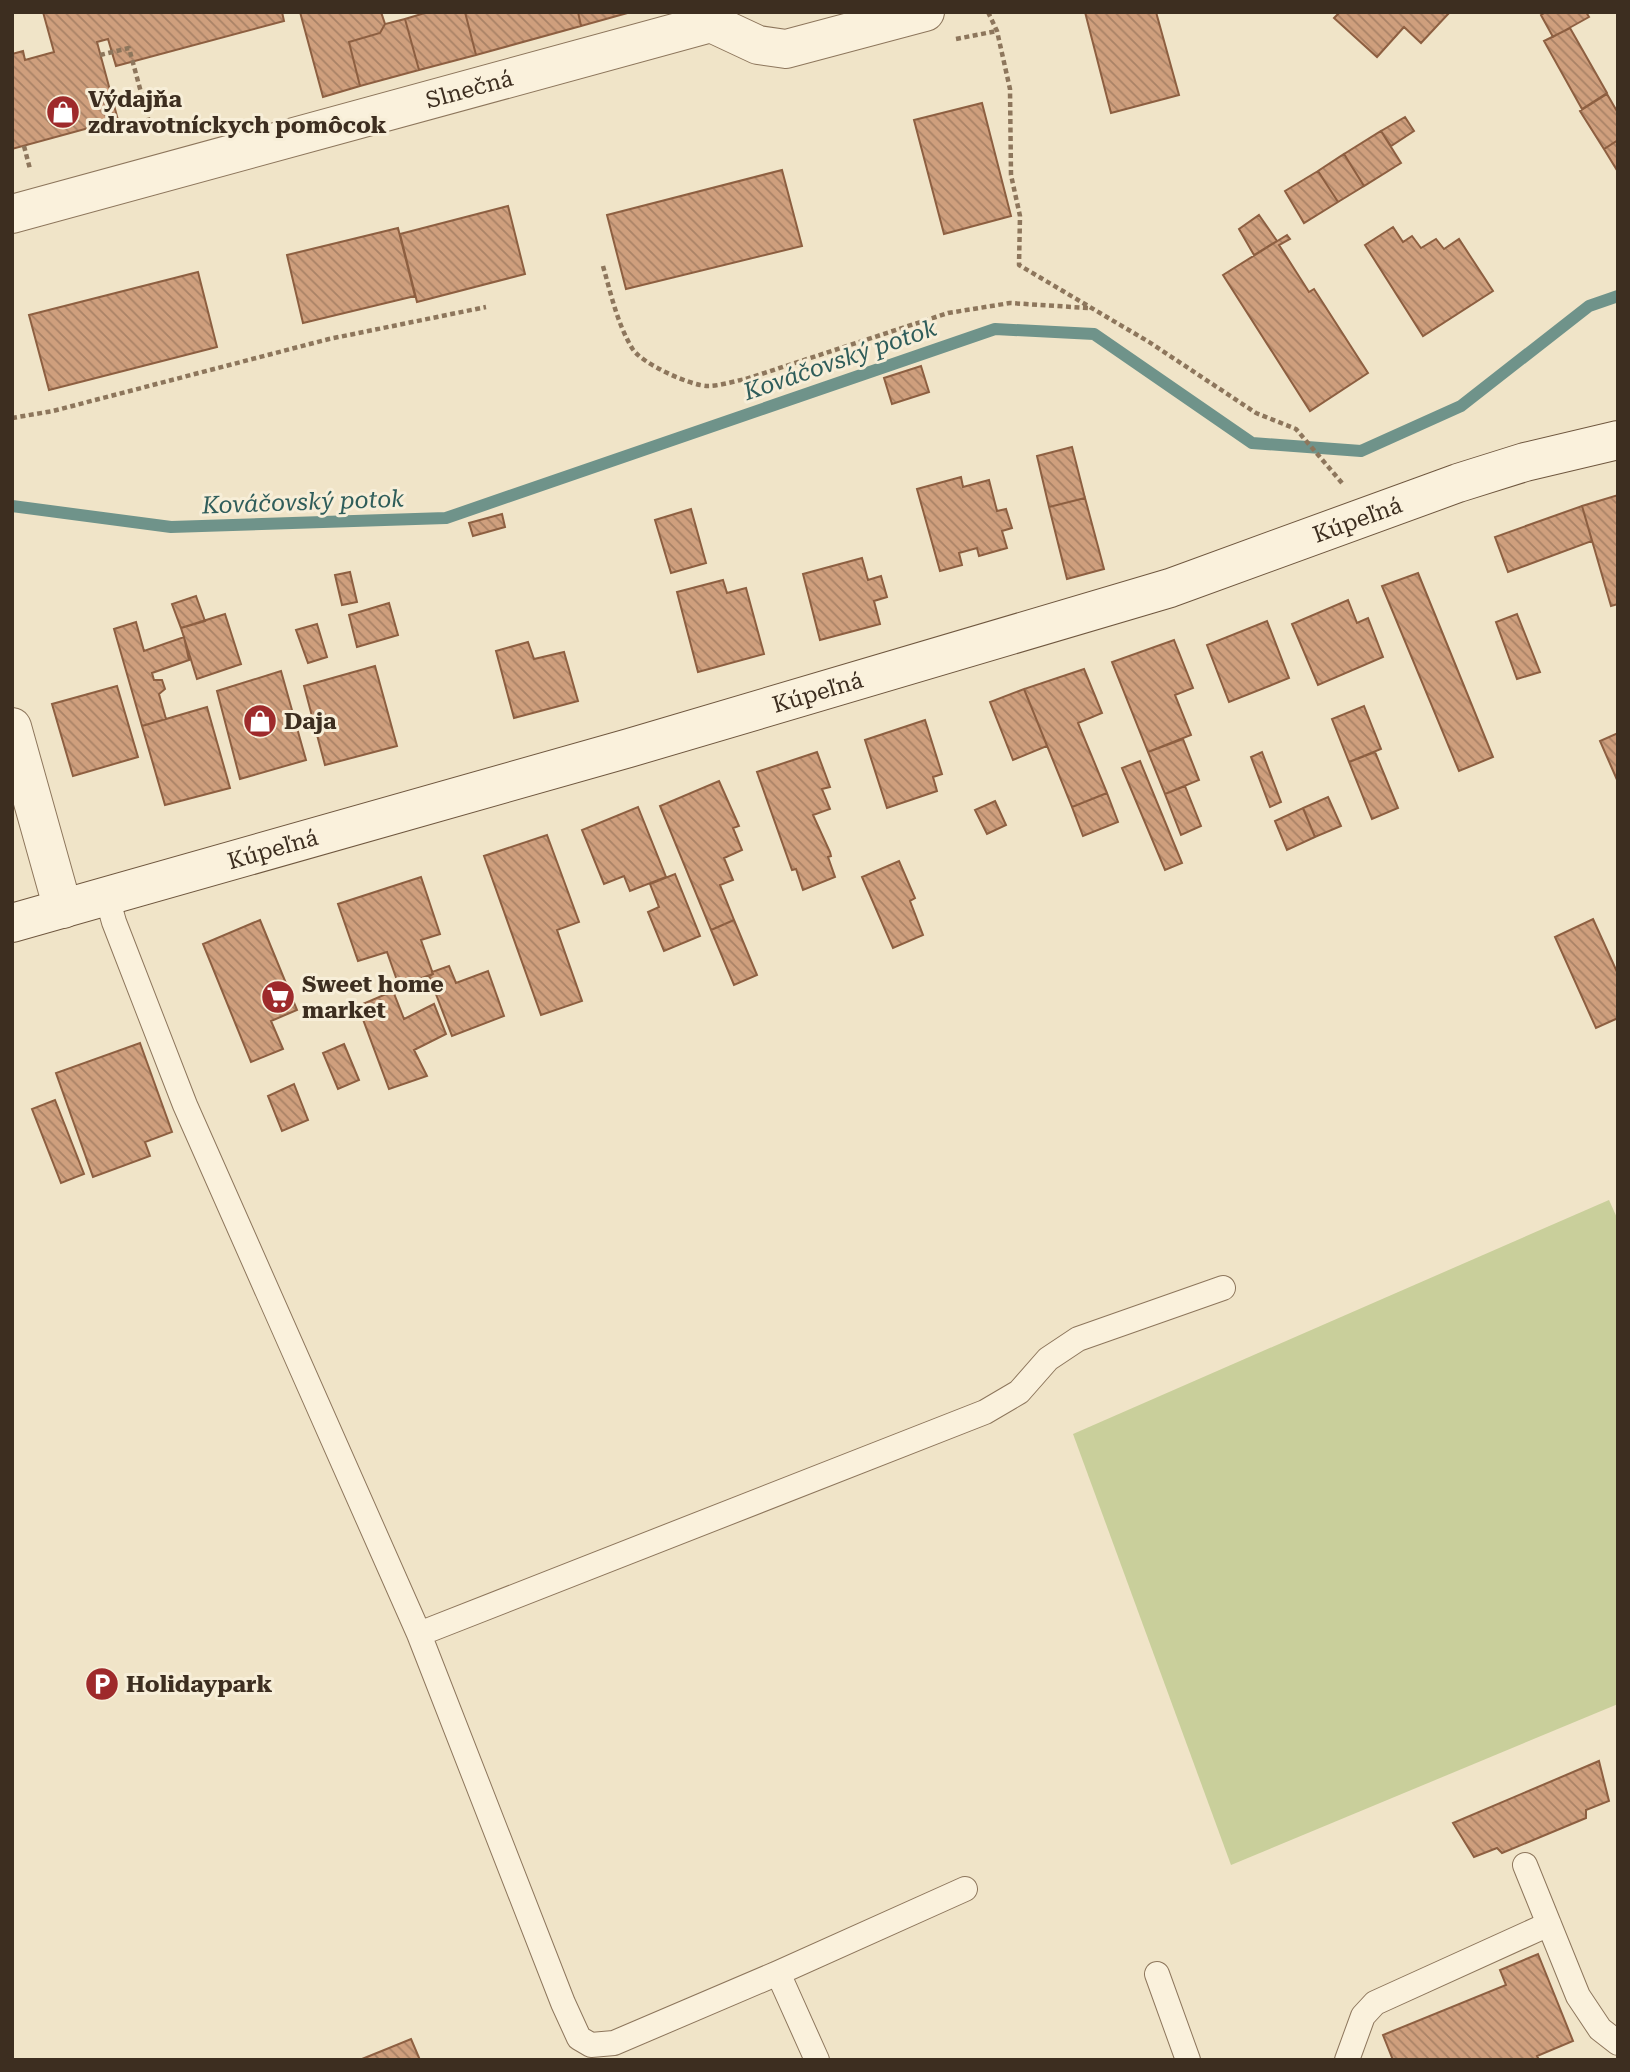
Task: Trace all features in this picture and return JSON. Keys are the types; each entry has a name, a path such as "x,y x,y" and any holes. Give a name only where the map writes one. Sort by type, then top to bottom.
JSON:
{"street":[{"name":"Slnečná","path":"12,214 711,23 758,45 786,49 925,12"},
{"name":"Kúpeľná","path":"12,923 629,748 1170,588 1458,483 1525,462 1618,440"},
{"path":"12,727 63,909"}],"lane":[{"path":"107,897 114,922 185,1105 419,1634 579,2038 605,2052 614,2043 965,1889"},
{"path":"419,1634 985,1412 1019,1392 1048,1359 1078,1339 1223,1288"},
{"path":"1525,1865 1578,1996 1600,2029 1618,2043"},
{"path":"1347,2060 1363,2016 1375,2003 1549,1924"},
{"path":"778,1973 817,2060"},
{"path":"1157,1974 1188,2060"}],"path":[{"path":"988,12 997,31 1010,89 1011,175 1020,216 1019,265 1149,342 1256,413 1296,429 1339,478"},
{"path":"100,55 129,48 153,137"},
{"path":"603,266 621,327 634,352 670,375 698,385 711,386 746,379 948,313 1010,303 1092,308"},
{"path":"12,418 54,411 329,339 486,307"}],"green space":[{"path":"1609,1200 1618,1220 1618,1704 1231,1865 1073,1434"}],"building":[{"path":"43,12 282,12 284,21 116,66 108,39 97,42 118,120 12,149 12,54 23,51 25,60 54,52"},
{"path":"300,12 381,12 385,24 380,33 349,42 360,86 323,97"},
{"path":"428,12 465,12 476,55 419,70 405,19"},
{"path":"465,12 578,12 581,26 476,55"},
{"path":"578,12 631,12 581,26"},
{"path":"1085,12 1156,12 1179,95 1111,113"},
{"path":"1340,12 1450,12 1421,43 1404,27 1377,57 1334,18"},
{"path":"1546,12 1586,12 1589,17 1553,37 1541,15"},
{"path":"405,19 419,70 360,86 349,42 380,33 385,24"},
{"path":"1570,28 1607,93 1582,109 1544,41"},
{"path":"1607,94 1618,113 1618,140 1604,149 1580,111"},
{"path":"982,103 1011,216 944,234 914,120"},
{"path":"1405,117 1414,131 1391,146 1381,131"},
{"path":"1381,131 1401,163 1364,186 1344,154"},
{"path":"1618,140 1618,172 1604,149"},
{"path":"1344,154 1364,186 1338,202 1318,171"},
{"path":"782,170 802,246 626,289 607,215"},
{"path":"1318,171 1338,202 1304,223 1285,191"},
{"path":"508,206 525,274 417,302 400,234"},
{"path":"1259,215 1277,241 1254,255 1239,229"},
{"path":"1393,227 1403,242 1412,236 1421,248 1436,239 1444,249 1459,239 1493,291 1423,336 1365,245"},
{"path":"398,228 415,296 303,323 287,255"},
{"path":"1287,235 1290,239 1279,245 1309,292 1314,289 1368,373 1310,411 1223,275"},
{"path":"198,272 217,347 49,390 29,315"},
{"path":"921,366 929,392 892,404 884,378"},
{"path":"1072,447 1085,498 1049,507 1037,456"},
{"path":"961,477 963,487 989,480 997,511 1006,509 1012,528 1002,531 1007,548 979,556 977,548 959,553 962,565 940,571 917,489"},
{"path":"1618,495 1618,604 1611,606 1582,506"},
{"path":"1085,498 1104,569 1067,579 1049,507"},
{"path":"1582,506 1592,541 1508,572 1495,537"},
{"path":"691,509 706,563 671,573 655,520"},
{"path":"502,514 505,527 473,536 469,523"},
{"path":"862,558 868,580 881,576 887,597 874,601 880,624 820,640 803,574"},
{"path":"350,572 357,602 342,605 335,575"},
{"path":"1418,573 1493,757 1459,771 1382,586"},
{"path":"723,580 727,593 746,588 764,654 698,672 677,592"},
{"path":"196,596 205,621 181,628 172,604"},
{"path":"1348,600 1357,623 1368,618 1383,657 1318,685 1292,624"},
{"path":"389,603 398,635 357,647 349,615"},
{"path":"225,614 241,664 197,679 181,628"},
{"path":"1517,614 1540,672 1517,679 1496,622"},
{"path":"1267,621 1289,678 1229,702 1207,645"},
{"path":"136,622 144,651 184,637 189,660 152,673 154,680 162,680 165,689 159,694 166,719 142,726 114,629"},
{"path":"317,624 327,657 308,663 296,630"},
{"path":"1174,640 1193,688 1175,695 1191,735 1148,752 1112,662"},
{"path":"528,642 534,659 564,652 578,701 514,718 496,651"},
{"path":"375,666 397,746 325,765 304,686"},
{"path":"1084,669 1102,713 1078,723 1107,793 1072,807 1024,689"},
{"name":"Daja","path":"281,671 306,760 240,779 217,691"},
{"path":"117,686 138,757 73,776 52,704"},
{"path":"1024,689 1047,746 1013,760 990,702"},
{"path":"1364,706 1381,749 1349,762 1332,719"},
{"path":"207,707 230,788 165,805 142,726"},
{"path":"925,720 942,774 933,777 937,791 887,808 865,740"},
{"path":"1618,733 1618,782 1600,741"},
{"path":"1183,739 1199,780 1165,794 1148,752"},
{"path":"817,752 830,787 822,789 830,809 813,815 830,852 831,856 828,857 835,877 803,890 796,869 792,870 757,772"},
{"path":"1262,752 1281,802 1270,807 1251,757"},
{"path":"1375,752 1398,808 1372,819 1349,762"},
{"path":"1140,761 1182,863 1165,870 1122,768"},
{"path":"719,781 739,826 733,828 742,850 724,858 733,880 720,885 734,920 711,930 660,806"},
{"path":"1185,786 1201,826 1181,835 1165,794"},
{"path":"1107,793 1118,822 1083,836 1072,807"},
{"path":"1328,797 1341,826 1315,837 1303,808"},
{"path":"995,801 1006,825 987,834 975,810"},
{"path":"638,807 666,877 630,891 624,876 604,884 582,830"},
{"path":"1303,808 1315,837 1287,850 1275,821"},
{"path":"547,835 579,922 557,930 582,1001 541,1015 484,856"},
{"path":"899,861 915,898 910,901 923,935 893,948 862,877"},
{"path":"675,874 700,936 664,951 648,912 659,907 650,884"},
{"path":"421,877 440,934 421,940 433,974 399,986 387,952 358,961 338,904"},
{"path":"1593,919 1618,974 1618,1018 1596,1028 1555,937"},
{"path":"260,920 297,1010 271,1021 283,1049 251,1062 203,944"},
{"path":"734,920 757,975 734,985 711,930"},
{"path":"449,966 456,983 488,971 504,1016 452,1036 429,976 432,972"},
{"path":"393,991 404,1019 434,1004 446,1034 414,1050 427,1076 389,1089 358,1006"},
{"path":"140,1043 172,1132 145,1142 150,1156 93,1177 56,1073"},
{"path":"344,1044 359,1080 338,1089 323,1053"},
{"path":"294,1084 308,1120 282,1131 268,1096"},
{"path":"55,1100 84,1174 61,1183 32,1109"},
{"path":"1599,1761 1609,1801 1586,1810 1586,1818 1502,1853 1497,1848 1474,1857 1453,1823"},
{"path":"1538,1954 1573,2041 1537,2056 1539,2060 1393,2060 1383,2035 1506,1985 1500,1970"},
{"path":"411,2039 420,2060 362,2060 362,2059"}],"waterway":[{"name":"Kováčovský potok","path":"12,506 171,527 446,518 995,329 1094,334 1252,443 1361,451 1461,406 1589,306 1618,296"}],"place":[{"name":"Výdajňa zdravotníckych pomôcok","path":"63,112"},
{"name":"Daja","path":"260,721"},
{"name":"Sweet home market","path":"278,997"},
{"name":"Holidaypark","path":"102,1684"}]}
